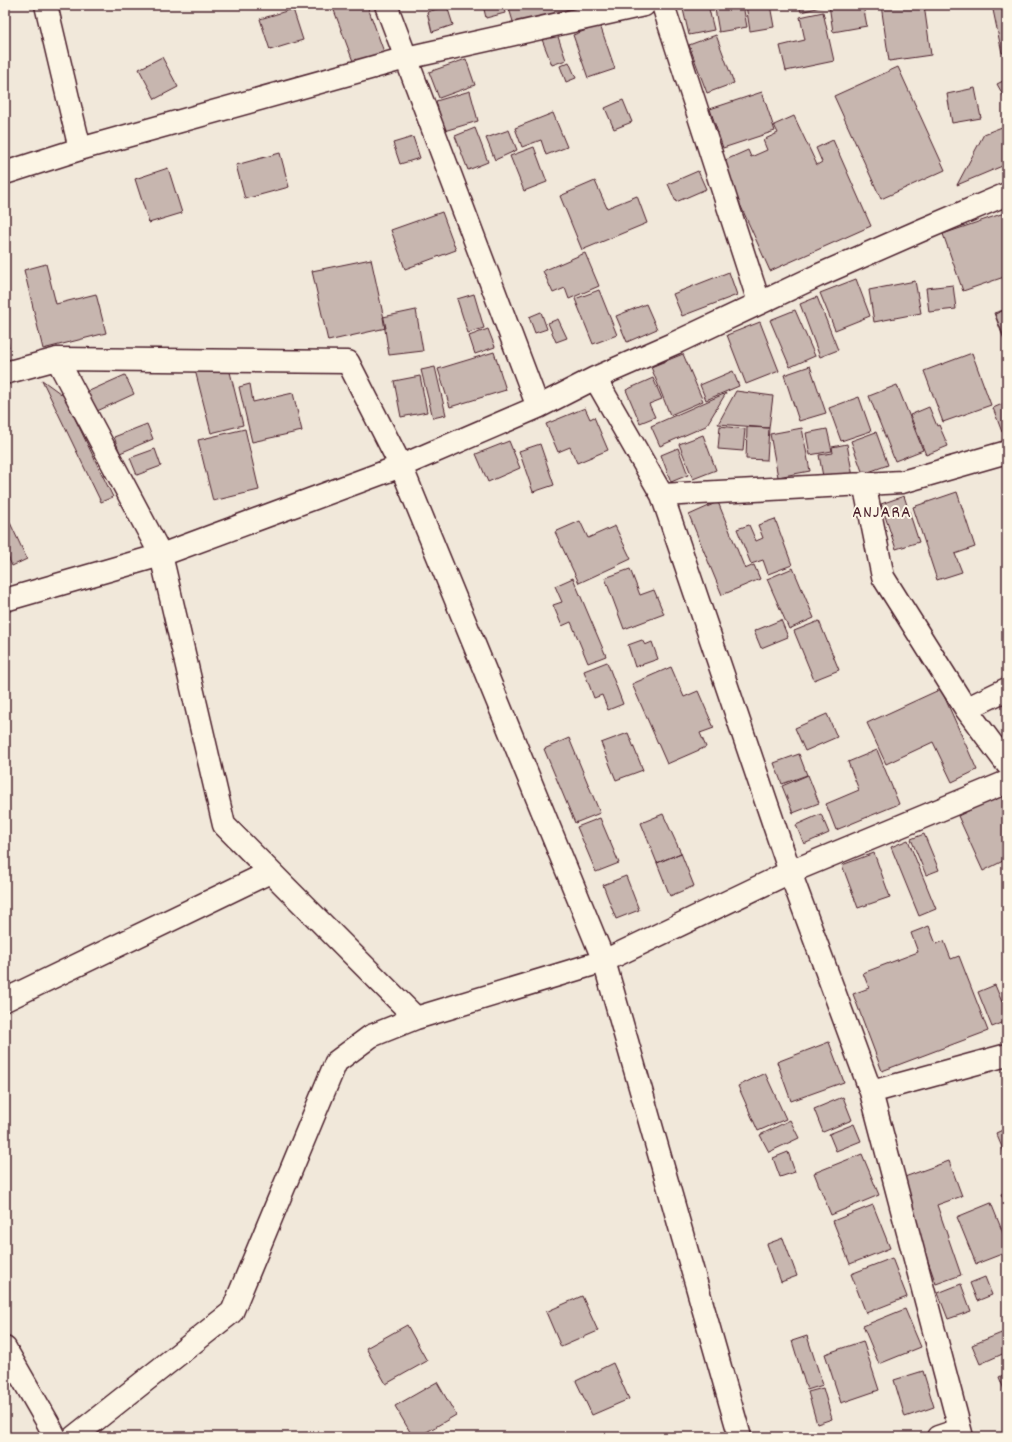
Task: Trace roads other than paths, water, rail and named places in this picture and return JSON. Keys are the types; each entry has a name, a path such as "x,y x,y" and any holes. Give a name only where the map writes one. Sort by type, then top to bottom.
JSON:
{"street":[{"path":"46,5 80,149"},
{"path":"386,5 538,407"},
{"path":"5,173 80,149 406,58 644,5"},
{"path":"663,5 759,302"},
{"path":"5,600 161,555 401,466 538,407 595,378 675,343 759,302 1007,194"},
{"path":"5,373 57,359 348,362 401,466 604,961 740,1437"},
{"path":"57,359 161,555 224,825 416,1018"},
{"path":"595,378 662,495 790,872 871,1092 960,1433 938,1437"},
{"path":"662,495 902,482 1007,452"},
{"path":"864,484 883,577 966,709 1007,764"},
{"path":"966,709 1007,689"},
{"path":"74,1437 232,1312 336,1062 371,1036 416,1018 604,961 790,872 1007,782"},
{"path":"5,1000 270,872"},
{"path":"871,1092 1007,1054"},
{"path":"5,1348 48,1422 55,1437"}],"district":[{"name":"ANJARA","path":"882,511"}]}
